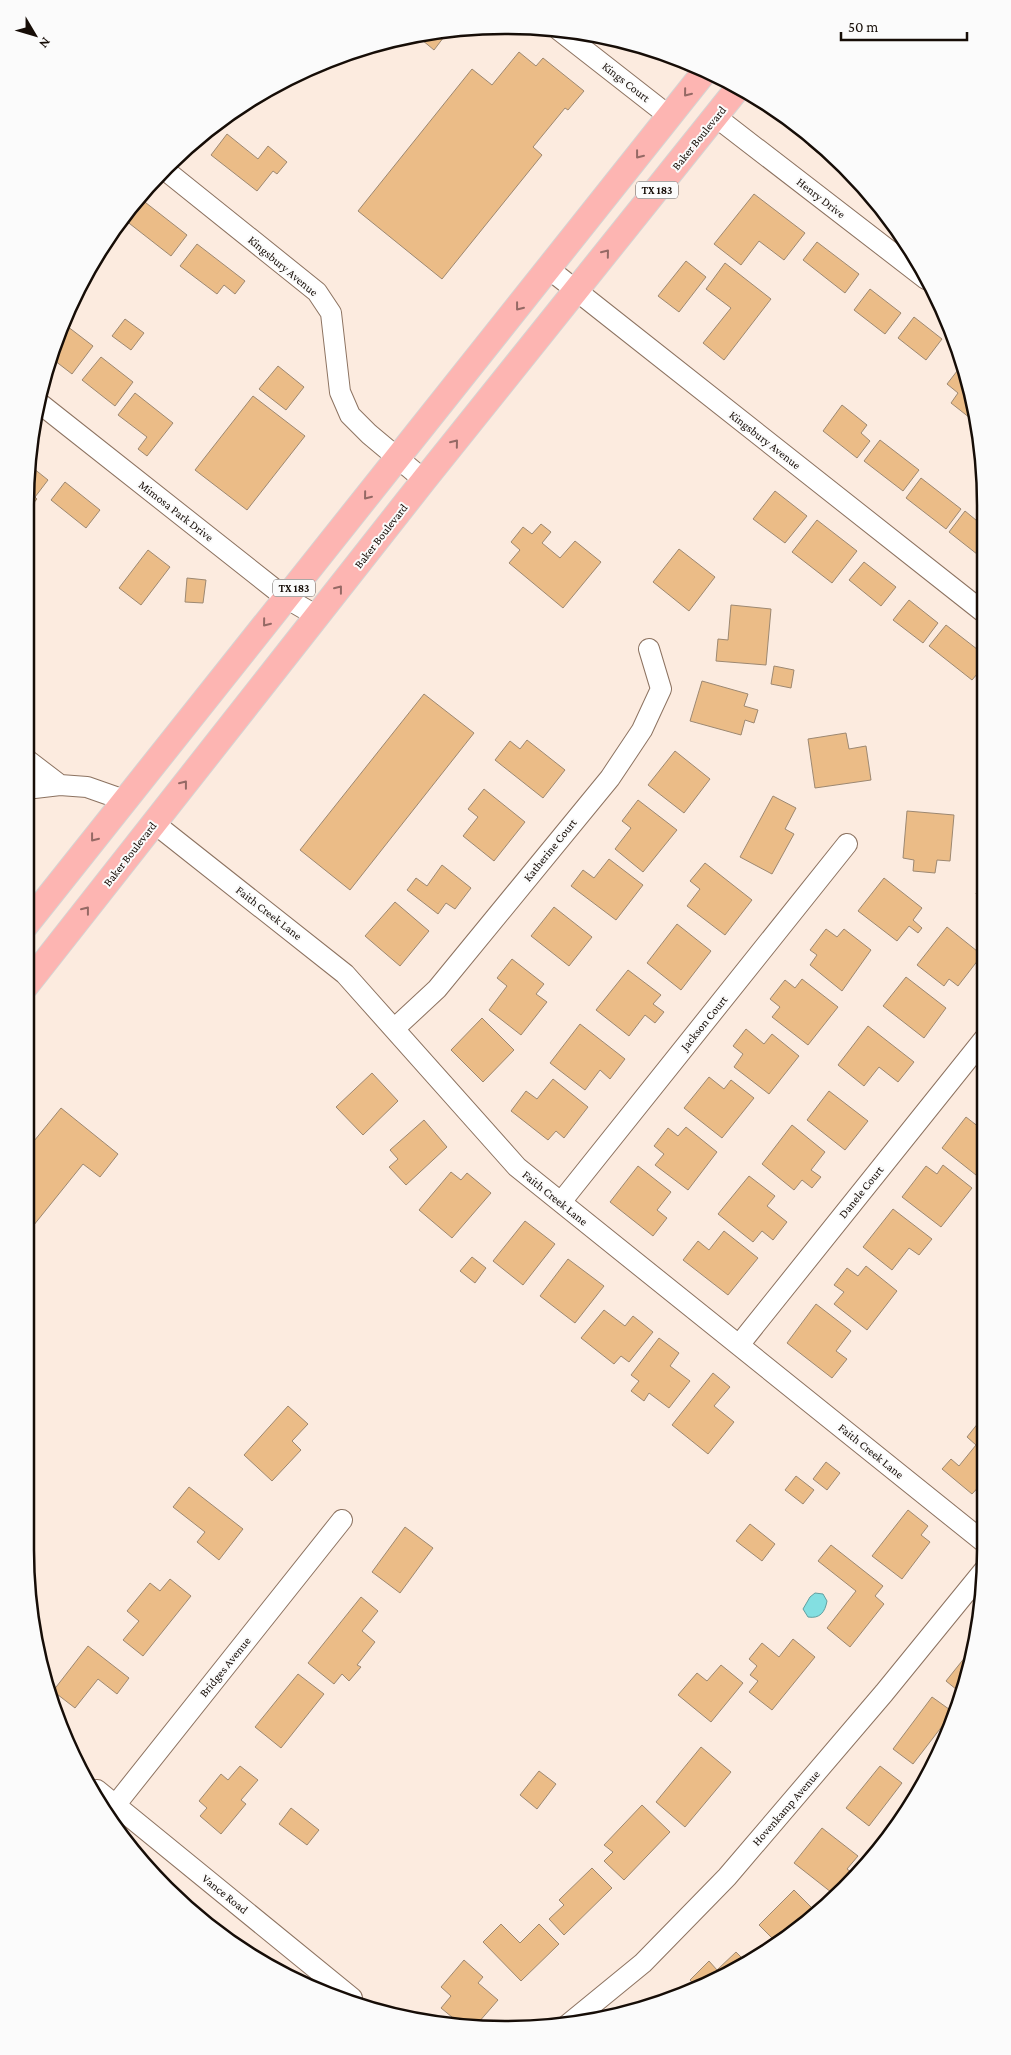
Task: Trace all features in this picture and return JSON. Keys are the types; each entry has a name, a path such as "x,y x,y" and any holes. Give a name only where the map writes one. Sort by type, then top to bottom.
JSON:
{"main road":[{"name":"TX 183","path":"34,915 701,76"},
{"name":"Baker Boulevard","path":"34,976 424,480 734,93"},
{"path":"124,800 154,823"}],"street":[{"name":"Kings Court","path":"570,38 669,116"},
{"name":"Henry Drive","path":"716,117 914,270"},
{"name":"Kingsbury Avenue","path":"170,174 317,292 331,313 340,392 350,415 369,434 424,480"},
{"name":"Kingsbury Avenue","path":"549,268 977,607"},
{"name":"Mimosa Park Drive","path":"44,407 286,598 317,616"},
{"name":"Katherine Court","path":"394,1029 436,989 615,770 642,730 661,689 649,649"},
{"path":"34,764 60,785"},
{"path":"34,788 60,785 86,787 124,800"},
{"name":"Faith Creek Lane","path":"154,823 345,974 517,1167 977,1537"},
{"name":"Jackson Court","path":"561,1202 847,844"},
{"name":"Danele Court","path":"739,1345 977,1048"},
{"name":"Bridges Avenue","path":"112,1809 342,1520"},
{"name":"Hovenkamp Avenue","path":"579,2015 643,1962 727,1877 884,1693 976,1580"},
{"name":"Vance Road","path":"112,1809 345,1993"}],"water":[{"path":"815,1593 823,1594 827,1601 826,1605 819,1616 808,1617 803,1609 810,1597"}],"building":[{"path":"443,38 434,50 424,41"},
{"path":"519,52 536,66 543,58 584,91 568,110 565,108 533,147 542,155 442,279 358,211 472,69 492,85"},
{"path":"227,134 258,159 268,146 287,162 277,174 273,171 257,191 211,155"},
{"path":"809,144 825,159 808,145"},
{"path":"754,194 805,233 784,260 759,241 741,265 714,244"},
{"path":"145,202 187,235 171,256 128,222"},
{"path":"817,242 859,274 845,293 803,260"},
{"path":"197,244 245,281 235,294 224,285 217,294 180,266"},
{"path":"686,261 706,277 679,312 658,296"},
{"path":"725,263 771,299 724,360 703,343 731,308 706,289"},
{"path":"870,289 901,313 885,334 854,310"},
{"path":"914,317 942,339 926,360 898,338"},
{"path":"125,319 144,333 131,350 112,336"},
{"path":"69,328 93,346 72,374 57,362"},
{"path":"101,357 133,382 115,406 82,380"},
{"path":"278,366 304,387 286,410 259,389"},
{"path":"957,371 969,417 951,403 958,393 947,384"},
{"path":"135,393 173,423 147,456 138,449 147,437 118,415"},
{"path":"253,396 305,436 247,510 195,470"},
{"path":"842,405 867,425 861,433 870,441 857,458 823,431"},
{"path":"880,440 919,470 903,491 864,461"},
{"path":"35,470 48,480 35,497 37,499 34,502"},
{"path":"921,478 961,509 946,529 906,498"},
{"path":"65,482 100,510 86,528 51,500"},
{"path":"775,491 807,516 785,543 753,519"},
{"path":"965,511 977,521 977,554 949,532"},
{"path":"817,520 857,551 832,583 792,552"},
{"path":"541,524 551,532 542,543 560,558 575,541 601,562 563,608 509,563 520,550 511,542 523,527 532,534"},
{"path":"679,549 715,577 689,611 653,582"},
{"path":"148,550 170,567 141,605 119,588"},
{"path":"864,562 896,587 881,606 849,580"},
{"path":"187,578 206,580 203,603 185,602"},
{"path":"909,600 938,623 923,643 893,620"},
{"path":"731,605 771,609 766,665 716,661 718,639 728,640"},
{"path":"946,625 977,649 977,674 972,680 929,646"},
{"path":"774,666 794,670 791,688 771,684"},
{"path":"702,681 748,694 744,706 758,710 754,723 745,720 741,735 690,721"},
{"path":"424,694 474,733 350,890 300,850"},
{"path":"846,733 849,749 866,746 871,780 815,788 808,739"},
{"path":"527,740 565,770 543,798 495,760 510,741 520,749"},
{"path":"675,751 710,779 684,813 648,785"},
{"path":"484,789 525,822 494,861 463,836 478,817 468,809"},
{"path":"773,796 796,808 785,829 794,834 772,874 740,857"},
{"path":"638,800 677,830 643,872 615,849 631,828 622,821"},
{"path":"907,811 954,815 950,861 937,860 935,873 913,871 914,860 903,858"},
{"path":"609,859 643,885 616,920 571,886 583,870 594,878"},
{"path":"705,863 752,900 725,935 687,906 700,889 690,881"},
{"path":"442,865 471,888 455,909 446,903 438,914 407,890 416,878 427,886"},
{"path":"884,878 922,908 913,920 922,928 918,933 909,926 897,941 858,911"},
{"path":"395,902 429,931 400,966 365,936"},
{"path":"554,907 592,937 569,966 531,936"},
{"path":"677,924 711,951 681,990 647,963"},
{"path":"947,927 977,951 977,961 958,986 949,979 944,986 917,965"},
{"path":"826,929 837,937 844,929 871,950 842,991 810,965 817,955 810,950"},
{"path":"512,959 544,984 536,994 547,1002 521,1035 489,1010 507,986 497,978"},
{"path":"628,970 661,995 653,1004 664,1012 655,1023 645,1015 629,1036 596,1010"},
{"path":"906,977 946,1008 924,1038 883,1006"},
{"path":"802,979 838,1007 808,1045 772,1017 780,1007 770,999 785,980 795,988"},
{"path":"482,1018 514,1050 483,1082 451,1050"},
{"path":"580,1024 625,1059 610,1079 600,1070 585,1090 550,1063"},
{"path":"868,1026 914,1062 898,1082 879,1067 864,1086 838,1065"},
{"path":"746,1029 764,1044 772,1034 799,1056 769,1094 734,1067 743,1054 733,1046"},
{"path":"372,1073 398,1101 363,1135 336,1107"},
{"path":"709,1077 724,1089 731,1080 754,1098 722,1138 684,1108"},
{"path":"553,1079 588,1107 564,1138 556,1131 548,1140 511,1111 526,1091 537,1099"},
{"path":"829,1091 868,1121 845,1150 807,1120"},
{"path":"61,1108 118,1154 100,1177 83,1164 34,1225 34,1141"},
{"path":"966,1117 977,1126 977,1176 942,1148"},
{"path":"424,1120 447,1147 406,1185 389,1167 398,1159 390,1150"},
{"path":"792,1125 825,1152 811,1170 821,1177 812,1188 802,1180 794,1190 762,1164"},
{"path":"686,1127 717,1152 688,1190 655,1165 664,1154 654,1146 668,1128 678,1136"},
{"path":"943,1165 972,1188 941,1227 902,1197 926,1166 937,1174"},
{"path":"638,1166 671,1192 657,1210 667,1218 653,1236 610,1202"},
{"path":"451,1172 461,1180 467,1173 491,1193 452,1238 419,1210"},
{"path":"749,1176 775,1196 767,1206 787,1222 773,1240 762,1231 753,1242 718,1214"},
{"path":"893,1209 932,1239 919,1255 909,1248 892,1270 863,1247"},
{"path":"525,1221 555,1244 523,1285 493,1261"},
{"path":"724,1231 758,1258 728,1295 683,1260 698,1241 709,1250"},
{"path":"472,1257 486,1268 475,1283 460,1271"},
{"path":"568,1259 604,1286 575,1323 540,1296"},
{"path":"866,1266 897,1291 867,1330 834,1304 844,1292 834,1285 847,1268 858,1276"},
{"path":"816,1304 851,1331 836,1351 847,1359 832,1378 787,1343"},
{"path":"604,1310 625,1326 633,1316 653,1332 629,1362 621,1356 614,1364 581,1338"},
{"path":"659,1338 679,1353 670,1366 690,1381 669,1408 649,1393 644,1401 631,1391 639,1381 631,1375"},
{"path":"713,1373 730,1387 714,1406 734,1422 708,1454 672,1425"},
{"path":"288,1406 308,1424 292,1441 301,1450 272,1481 244,1455"},
{"path":"977,1424 977,1489 972,1494 942,1469 951,1459 959,1466 976,1445 967,1437"},
{"path":"826,1462 840,1473 827,1490 813,1479"},
{"path":"796,1476 814,1490 803,1504 785,1490"},
{"path":"189,1487 243,1529 219,1560 197,1542 205,1532 173,1507"},
{"path":"908,1510 928,1526 921,1535 930,1542 902,1579 872,1556"},
{"path":"750,1524 775,1544 762,1561 736,1541"},
{"path":"405,1527 433,1548 400,1593 372,1572"},
{"path":"831,1545 883,1586 875,1596 884,1604 850,1647 827,1628 856,1591 818,1561"},
{"path":"170,1579 191,1596 143,1656 123,1640 139,1621 127,1611 150,1583 160,1591"},
{"path":"361,1597 378,1611 362,1631 375,1642 357,1665 361,1667 349,1681 342,1674 334,1684 308,1663"},
{"path":"793,1639 815,1657 772,1710 749,1692 758,1681 750,1675 757,1666 749,1659 762,1643 779,1657"},
{"path":"88,1646 129,1678 117,1694 98,1679 75,1708 57,1694 55,1688"},
{"path":"964,1658 956,1689 946,1681"},
{"path":"721,1665 743,1683 711,1722 678,1695 697,1673 707,1681"},
{"path":"298,1674 324,1694 281,1748 255,1727"},
{"path":"932,1697 949,1709 943,1725 913,1764 893,1749"},
{"path":"701,1747 731,1772 685,1827 656,1802"},
{"path":"240,1766 258,1780 241,1800 246,1804 221,1834 200,1816 207,1808 199,1801 221,1774 228,1780"},
{"path":"880,1766 902,1783 869,1826 846,1808"},
{"path":"539,1771 556,1784 537,1809 520,1795"},
{"path":"642,1805 670,1832 624,1880 604,1861 613,1852 604,1845"},
{"path":"291,1808 319,1830 307,1845 279,1824"},
{"path":"822,1828 858,1856 847,1869 850,1871 830,1891 794,1863"},
{"path":"592,1868 612,1888 564,1935 549,1919 564,1905 559,1900"},
{"path":"794,1890 812,1908 773,1939 759,1925"},
{"path":"501,1924 520,1943 539,1924 559,1944 521,1981 483,1942"},
{"path":"736,1952 742,1958 714,1973 692,1982 690,1980 709,1961 717,1970"},
{"path":"464,1960 483,1977 478,1983 498,2000 480,2020 453,2018 441,2008 451,1996 441,1987"}]}
